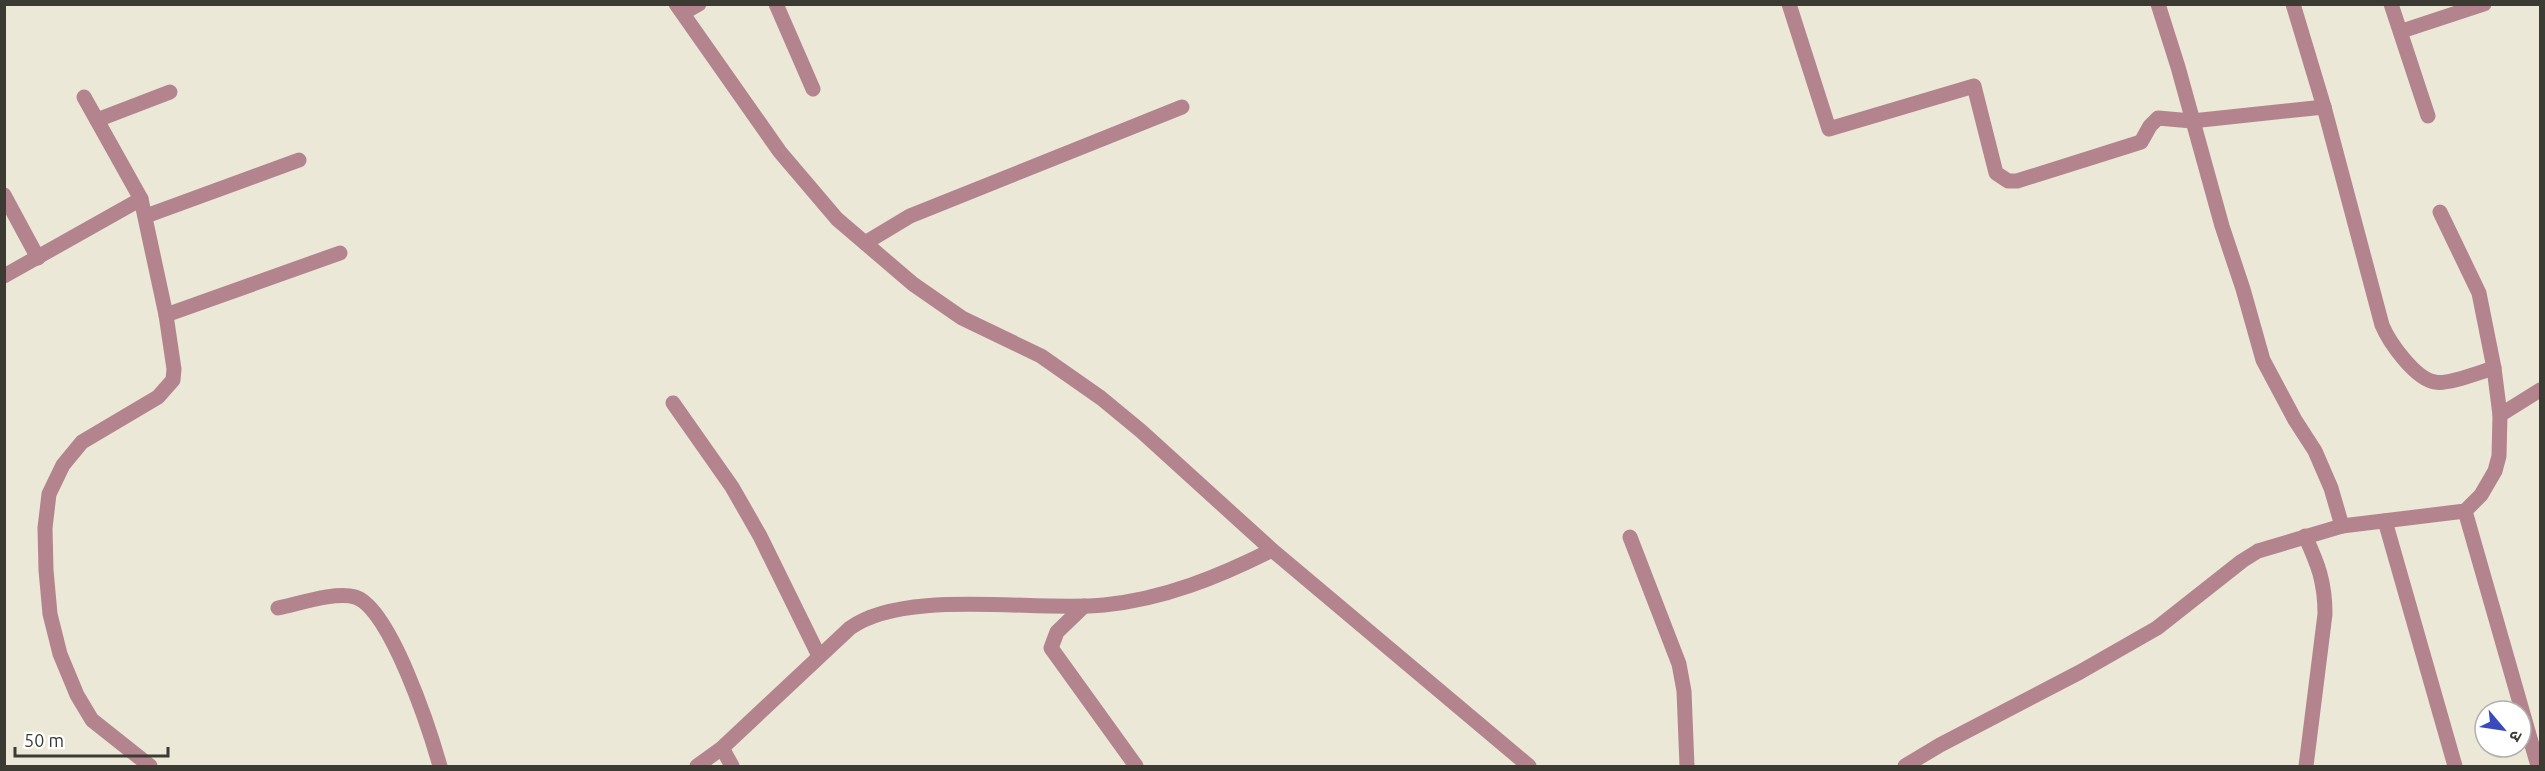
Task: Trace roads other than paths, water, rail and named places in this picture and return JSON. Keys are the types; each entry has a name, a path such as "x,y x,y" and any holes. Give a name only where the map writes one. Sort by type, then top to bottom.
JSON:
{"street":[{"path":"699,4 679,9 780,152 837,219 914,284 962,318 1041,356 1101,398 1141,431 1272,550 1529,766"},
{"path":"776,4 813,89"},
{"path":"1789,4 1829,129 1974,86 1996,172 2008,181 2017,181 2141,142 2150,126 2158,118 2192,121 2324,107"},
{"path":"2158,4 2263,360 2295,420 2315,451 2331,488 2342,526"},
{"path":"2293,4 2324,107 2382,325 2392,345 2425,377 2436,382 2494,368"},
{"path":"2391,4 2402,31 2428,116"},
{"path":"2402,31 2484,4"},
{"path":"98,120 170,92"},
{"path":"84,97 141,199 166,315 174,369 172,380 158,397 82,442 63,465 49,494 45,528 50,614 60,654 77,695 92,720 150,766"},
{"path":"865,243 910,216 1182,107"},
{"path":"146,216 299,160"},
{"path":"4,195 38,258"},
{"path":"4,276 141,199"},
{"path":"1905,766 2157,628 2258,551 2342,526 2465,511 2481,495 2499,456 2500,416 2494,368 2479,294 2440,212"},
{"path":"166,315 339,253"},
{"path":"2500,416 2541,390"},
{"path":"673,403 716,463 743,507 819,656"},
{"path":"2465,511 2538,766"},
{"path":"2385,521 2455,766"},
{"path":"2305,536 2319,566 2325,604 2306,766"},
{"path":"1630,537 1679,664 1684,691 1687,766"},
{"path":"697,766 722,748 819,656 860,621 886,611 957,605 1084,606 1118,603 1171,592 1222,575 1272,550"},
{"path":"278,608 345,595 357,597 376,612 403,665 440,766"},
{"path":"1084,606 1057,632 1051,648 1136,766"},
{"path":"722,748 732,766"}]}
